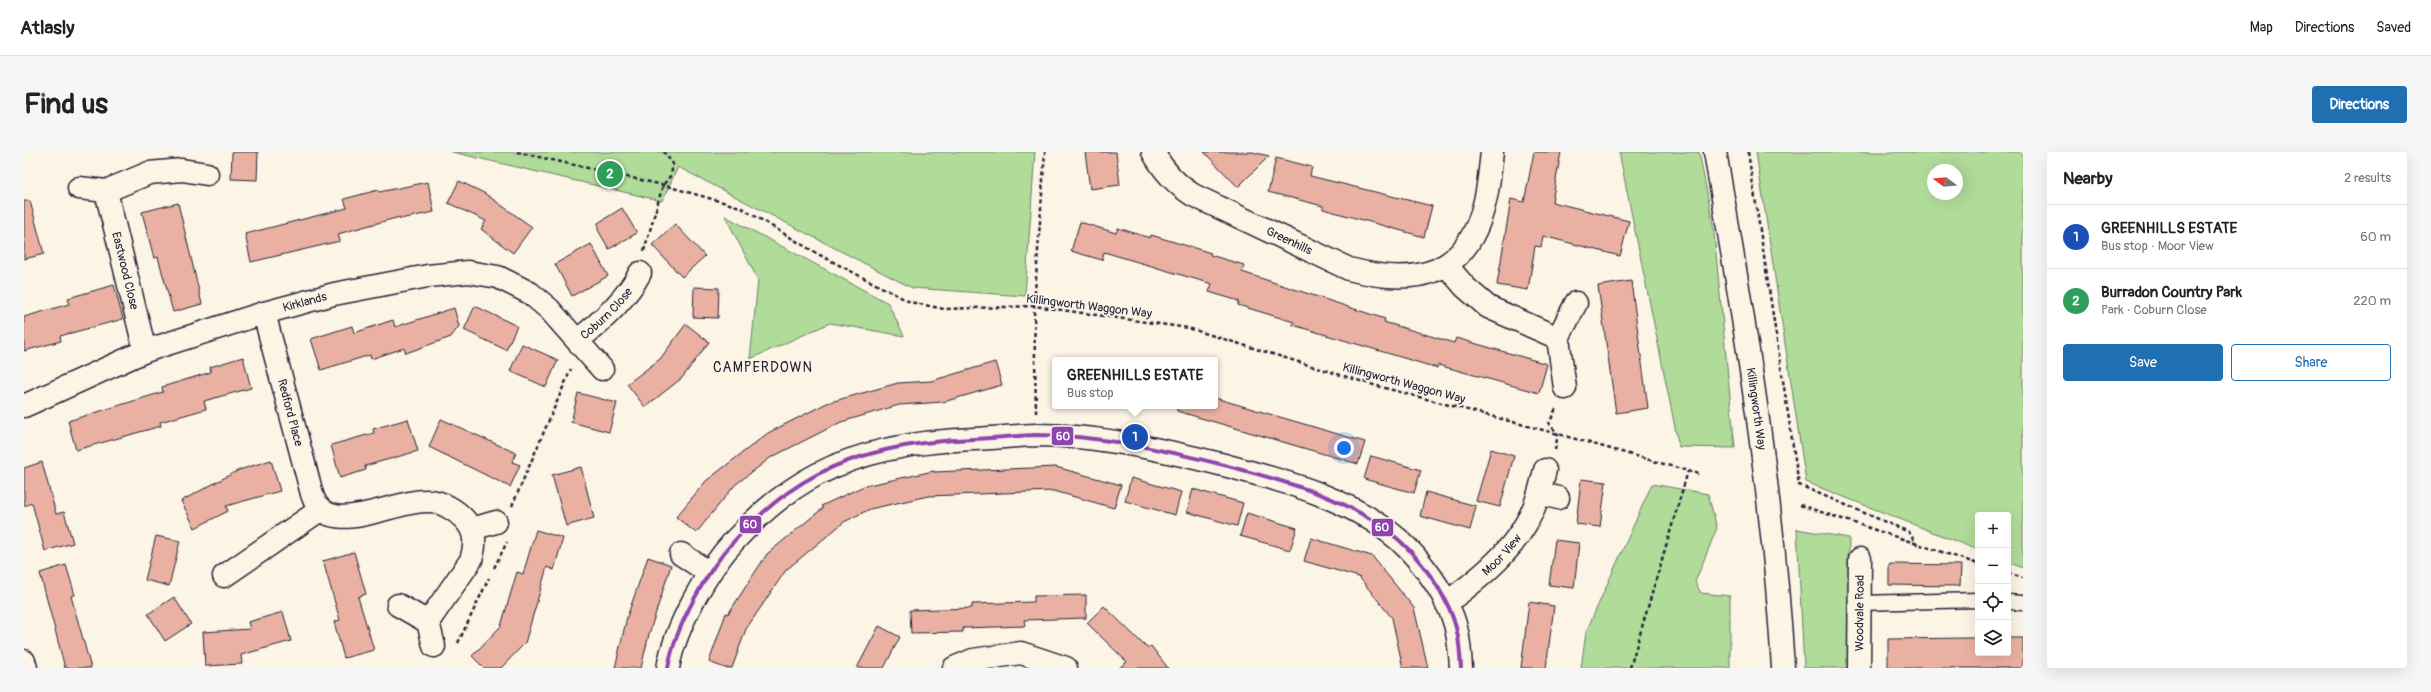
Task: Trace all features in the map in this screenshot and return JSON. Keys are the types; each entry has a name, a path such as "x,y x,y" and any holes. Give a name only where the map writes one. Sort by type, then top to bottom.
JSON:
{"street":[{"name":"Greenhills","path":"1153,152 1160,165 1177,185 1193,195 1349,269 1372,275 1394,276 1435,272 1447,266 1466,245 1477,225 1485,201 1492,152"},
{"name":"Killingworth Way","path":"1714,152 1741,304 1764,460 1779,608 1783,668"},
{"path":"79,188 106,191 149,173 182,170 207,174"},
{"name":"Eastwood Close","path":"106,191 145,351"},
{"path":"1447,266 1465,287 1488,307 1558,338"},
{"name":"Kirklands","path":"24,406 145,351 264,313 334,294 428,276 468,272 483,273 515,284 549,309 578,340"},
{"name":"Coburn Close","path":"602,369 578,340 599,322 627,293 640,273"},
{"path":"1565,388 1558,338 1576,303"},
{"name":"Redford Place","path":"264,313 312,494 320,510"},
{"path":"668,668 680,632 708,572 754,520 796,488 840,464 882,451 930,441 1036,435 1109,442 1182,455 1305,489 1342,504 1375,522 1399,541 1420,562 1446,603 1454,619 1460,646 1461,668"},
{"name":"Moor View","path":"1446,603 1485,573 1504,553 1523,529 1534,510 1548,495 1549,462"},
{"path":"224,576 320,510 326,515 344,516 428,500 452,510 472,529 474,549 471,560 428,622"},
{"path":"472,529 505,523"},
{"path":"681,554 708,572"},
{"name":"Woodvale Road","path":"1859,668 1860,559"},
{"path":"398,605 428,622 434,646"},
{"path":"954,668 973,660 1021,653 1066,668"},
{"path":"24,661 26,668"}],"lane":[{"path":"1860,603 1975,600"},
{"path":"2011,602 2023,603"}],"path":[{"name":"Killingworth Waggon Way","path":"517,152 663,185 740,207 816,253 910,302 944,309 1034,306 1188,328 1370,384 1558,434 1699,474"},
{"path":"640,273 640,264 663,185 671,175 673,164 664,152"},
{"path":"1036,435 1034,306 1045,152"},
{"path":"1748,152 1799,485 1909,532 1917,545"},
{"path":"456,647 478,598 506,546 505,523 512,502 576,358 578,340"},
{"path":"1549,462 1558,434 1549,424 1565,388"},
{"path":"1630,668 1688,471"},
{"path":"1800,505 1975,563"},
{"path":"2011,574 2023,578"}],"green space":[{"path":"452,152 1035,152 1025,296 912,288 678,167 662,201"},
{"path":"1619,152 1699,152 1713,223 1735,448 1679,447"},
{"path":"1756,152 2023,152 2023,568 2011,563 2011,512 1975,512 1975,549 1806,482"},
{"path":"725,216 888,303 904,336 830,323 750,359 758,280"},
{"path":"1652,484 1708,494 1717,528 1695,582 1701,593 1730,596 1730,668 1581,668 1586,632"},
{"path":"1797,529 1849,538 1848,668 1804,668"}],"building":[{"path":"232,152 258,152 257,180 231,179"},
{"path":"1085,152 1116,152 1120,185 1090,189"},
{"path":"1204,152 1252,152 1269,156 1238,187"},
{"path":"1534,152 1561,152 1552,202 1629,221 1620,256 1543,236 1541,247 1535,246 1528,290 1497,285 1511,199 1524,202"},
{"path":"1276,158 1312,167 1310,176 1432,206 1424,237 1323,209 1323,206 1268,192"},
{"path":"459,181 484,193 532,227 513,253 481,229 486,221 448,203"},
{"path":"428,182 434,212 400,219 400,217 370,225 338,234 340,241 251,262 245,234 347,208 344,199 378,190 379,192"},
{"path":"24,201 30,201 44,254 24,259"},
{"path":"178,203 202,304 173,312 158,257 154,258 142,212"},
{"path":"622,208 637,233 609,249 598,230 598,223"},
{"path":"1080,222 1116,233 1118,228 1150,238 1151,235 1211,253 1210,255 1244,265 1242,272 1385,319 1384,322 1454,343 1456,338 1547,364 1539,393 1438,365 1437,368 1293,325 1294,322 1238,305 1239,301 1209,292 1212,284 1104,252 1102,260 1071,251"},
{"path":"675,224 705,256 682,277 652,245"},
{"path":"591,244 608,276 572,296 555,264"},
{"path":"1631,281 1648,408 1616,413 1598,286"},
{"path":"114,285 123,319 60,336 61,341 24,351 24,317 69,304 68,298"},
{"path":"694,287 719,288 718,318 693,317"},
{"path":"475,306 517,326 506,350 464,330"},
{"path":"454,308 459,326 451,337 406,353 404,348 371,359 370,355 321,370 311,339 352,326 354,333 393,320 395,327"},
{"path":"686,324 709,342 682,378 645,407 627,384 660,359"},
{"path":"522,344 558,360 546,387 510,371"},
{"path":"243,357 251,388 204,401 206,409 160,422 161,426 76,450 68,421 163,392 162,387 211,372 210,367"},
{"path":"995,362 1002,385 943,402 899,405 841,422 770,458 735,485 696,533 676,517 706,481 768,433 827,403 898,383 931,381"},
{"path":"578,393 617,403 609,432 571,422"},
{"path":"1218,399 1365,442 1358,464 1177,411 1177,409 1218,409"},
{"path":"408,419 418,451 365,466 366,470 340,478 331,445 374,433 373,429"},
{"path":"441,419 516,453 512,462 520,465 510,487 429,447"},
{"path":"1491,449 1514,456 1500,507 1476,501"},
{"path":"1371,456 1421,470 1414,493 1364,479"},
{"path":"271,460 280,491 226,506 228,511 195,528 181,501 239,470"},
{"path":"42,462 56,514 64,512 73,543 45,551 32,503 24,506 24,468"},
{"path":"581,467 594,518 566,526 552,475"},
{"path":"1056,467 1121,485 1114,508 1054,491 928,496 870,509 844,522 786,570 746,629 732,668 725,668 709,662 726,613 728,614 767,554 823,508 821,506 864,486 934,471"},
{"path":"1131,478 1181,492 1175,515 1125,501"},
{"path":"1581,479 1606,482 1600,527 1576,524"},
{"path":"1193,489 1243,503 1237,526 1187,512"},
{"path":"1426,492 1476,506 1470,530 1420,516"},
{"path":"1247,513 1297,528 1290,550 1240,536"},
{"path":"536,530 563,538 554,570 547,567 525,643 501,668 484,668 472,656 501,626 517,572 523,574"},
{"path":"156,536 180,541 169,586 145,580"},
{"path":"1311,538 1372,556 1414,608 1428,668 1403,668 1392,618 1359,577 1304,561"},
{"path":"1555,540 1579,543 1574,588 1549,585"},
{"path":"354,552 366,594 358,597 374,650 344,658 334,622 340,620 323,561"},
{"path":"648,557 671,565 649,634 641,668 615,668 627,617"},
{"path":"1889,564 1961,565 1960,586 1889,585"},
{"path":"66,565 75,595 71,596 91,668 65,668 40,573"},
{"path":"1086,595 1086,618 1024,620 1025,626 963,628 963,632 911,633 910,610 972,608 972,604 1034,602 1034,596"},
{"path":"174,597 191,624 165,641 148,614"},
{"path":"1529,602 1554,606 1546,668 1521,668"},
{"path":"1104,606 1147,648 1151,646 1168,668 1119,668 1127,662 1087,623"},
{"path":"283,612 291,641 241,655 242,664 205,666 203,632 250,629 248,622"},
{"path":"879,626 900,637 884,668 857,668"},
{"path":"1975,638 1975,656 2011,656 2011,638 2023,638 2023,668 1888,668 1888,639"}],"transit line":[{"name":"60","path":"668,668 677,635 685,617 703,583 724,552 754,521 795,487 836,465 874,452 914,444 1035,435 1082,438 1130,444 1201,459 1293,485 1338,502 1360,513 1380,525 1399,540 1423,566 1437,586 1449,607 1457,630 1461,668"}],"place":[{"name":"Burradon Country Park","path":"610,174"},
{"name":"GREENHILLS ESTATE","path":"1135,437"}],"district":[{"name":"CAMPERDOWN","path":"763,367"}]}
